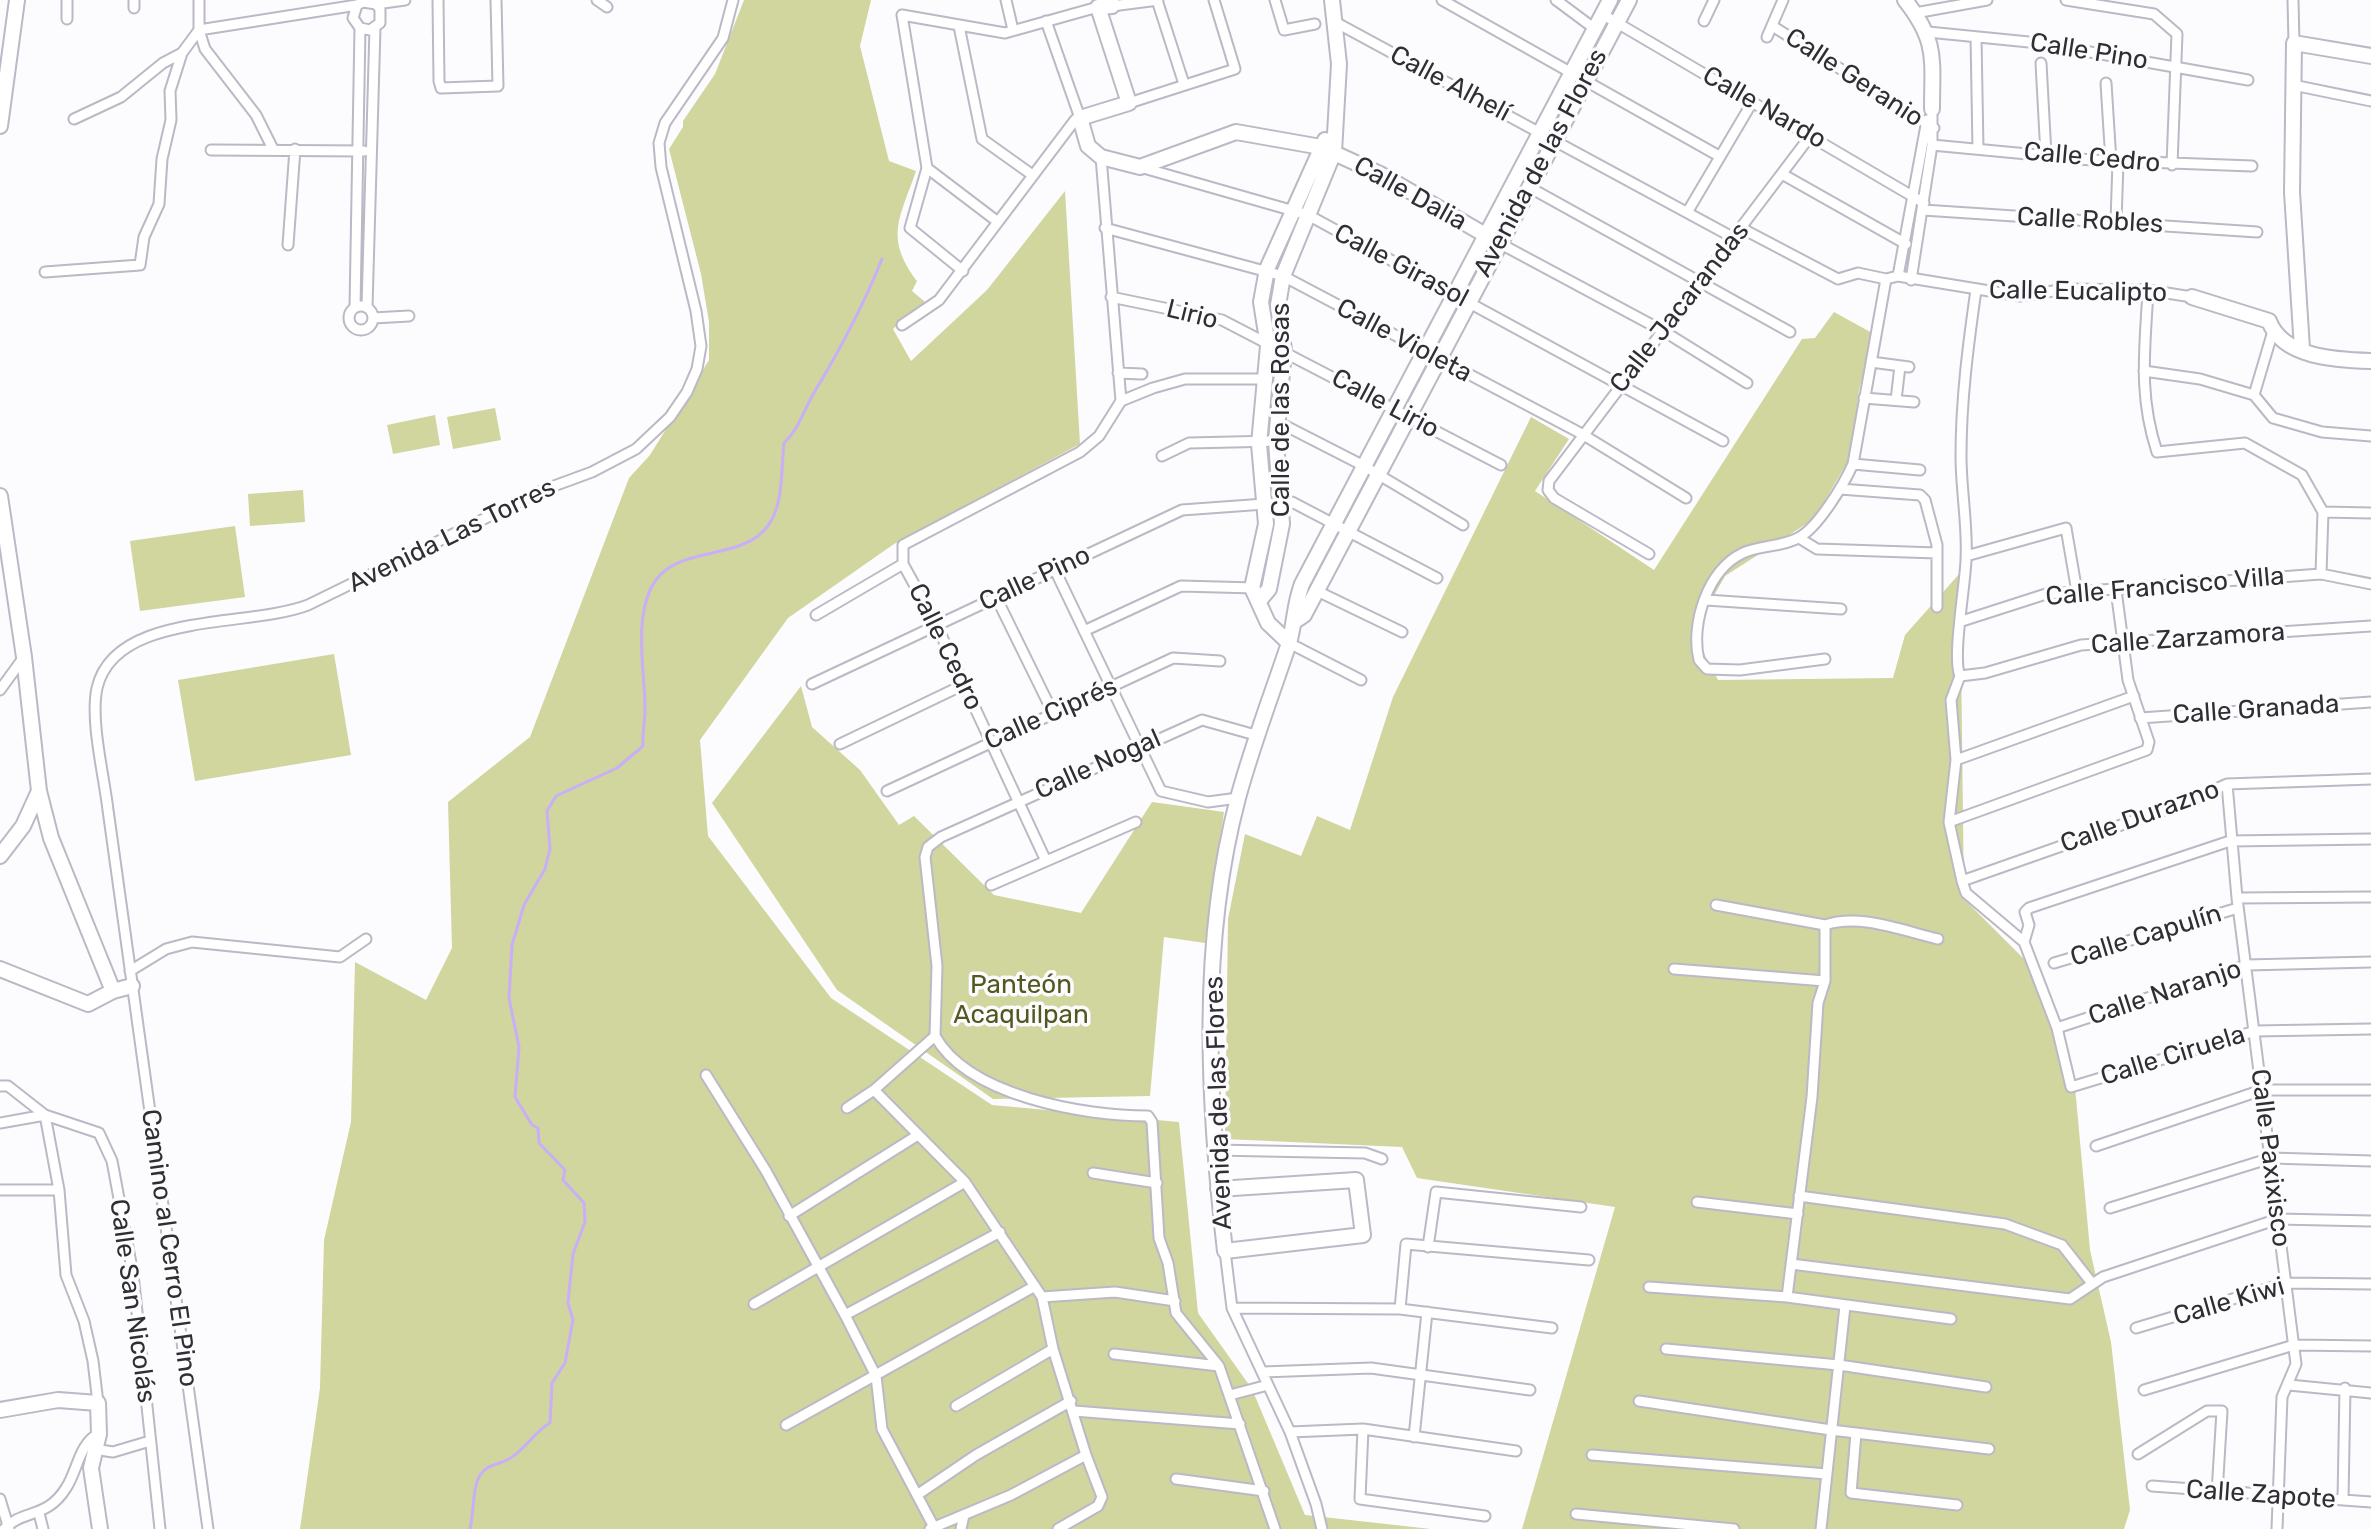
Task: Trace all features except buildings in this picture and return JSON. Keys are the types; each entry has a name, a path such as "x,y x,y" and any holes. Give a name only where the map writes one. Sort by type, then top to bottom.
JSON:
{"main road":[{"path":"0,126 17,0"},
{"name":"Calle de las Rosas","path":"1327,150 1293,209 1267,269 1261,302 1268,346 1259,444 1266,524 1255,594 1269,589 1282,524 1276,441 1284,350 1278,305 1283,276 1308,215 1327,150 1333,128 1339,64 1332,0"},
{"name":"Avenida de las Flores","path":"1370,470 1407,416 1439,359 1468,302 1515,180 1547,135 1609,18 1610,0"},
{"name":"Avenida de las Flores","path":"1577,78 1595,29 1629,0"},
{"path":"1905,0 1928,32 1932,109"},
{"path":"1101,157 1088,146 1080,118 1129,103 1107,4"},
{"path":"2302,349 2292,192 2294,43 2371,56"},
{"name":"Calle Dalia","path":"1140,167 1236,132 1327,150 1382,175 1493,239"},
{"name":"Avenida de las Flores","path":"1295,621 1304,615 1317,591 1340,529 1370,470 1394,408 1454,293 1530,187 1547,135"},
{"name":"Calle Girasol","path":"1101,157 1140,167"},
{"name":"Calle Eucalipto","path":"2192,297 2269,321 2273,331 2302,349 2327,359 2371,361"},
{"path":"1,504 24,657 39,791 51,838 113,991"},
{"name":"Avenida de las Flores","path":"1225,1251 1215,1150 1212,1050 1217,922 1238,798 1289,643 1295,621 1293,609 1302,584 1340,529"},
{"path":"1255,594 1268,623 1289,643"},
{"path":"0,856 23,826 39,791"},
{"path":"0,969 88,1004 131,978"},
{"path":"1218,1189 1356,1180 1363,1235 1225,1251"},
{"path":"0,1410 58,1400 98,1403 99,1434 91,1468 100,1529"}],"street":[{"path":"67,0 67,19"},
{"path":"199,0 199,30 205,49 256,115 273,149"},
{"path":"45,272 140,265 144,237 159,204 162,159 168,146 171,120 170,91 182,53 199,30 344,4 405,0"},
{"path":"438,0 439,81 441,88 450,90 498,86 496,0"},
{"path":"597,0 607,4"},
{"name":"Avenida Las Torres","path":"131,978 96,707 97,687 105,669 134,641 160,631 268,617 308,605 543,490 592,472 636,449 662,427 687,392 697,369 701,346 696,311 661,167 659,143 665,123 723,38 733,0"},
{"path":"1006,0 1013,30"},
{"path":"963,271 910,228 927,168 902,15 1005,33 1107,4 1157,0 1184,84"},
{"path":"1129,103 1235,69 1214,0"},
{"path":"1275,0 1284,30 1315,24"},
{"path":"1442,0 1719,156"},
{"path":"1556,0 1595,29"},
{"path":"1704,21 1714,0"},
{"name":"Calle Geranio","path":"1767,37 1774,27 1783,0"},
{"path":"1915,13 1987,0"},
{"path":"2066,0 2154,14 2177,34 2172,165"},
{"path":"2293,0 2294,43"},
{"path":"373,318 367,307 375,28 381,16 376,4"},
{"path":"357,5 353,18 360,28 355,307 348,317 354,328 366,329 373,318"},
{"name":"Calle Nardo","path":"1609,18 1912,195 1924,207"},
{"path":"902,325 939,300 1031,174 1075,120 1080,118 1046,21"},
{"name":"Calle Alhelí","path":"1335,22 1734,238"},
{"path":"959,26 982,139 1031,174"},
{"name":"Calle Geranio","path":"1774,27 1929,127"},
{"path":"360,28 375,28"},
{"name":"Calle Pino","path":"1928,32 2178,66 2248,80"},
{"path":"1976,37 1978,149"},
{"path":"74,119 121,97 163,63 182,53"},
{"path":"2041,63 2046,155"},
{"path":"2106,83 2115,162 2116,221"},
{"path":"2293,85 2371,101"},
{"path":"1688,211 1753,101"},
{"path":"1741,228 1829,277 1838,279 1858,273 1886,279 1898,276 1912,195 1932,109"},
{"path":"1911,280 1932,145 1929,127"},
{"name":"Calle Jacarandas","path":"1649,554 1554,498 1548,490 1549,481 1582,434 1704,281 1811,135"},
{"name":"Calle Cedro","path":"1932,145 2115,162 2252,166"},
{"path":"288,245 295,149"},
{"path":"211,150 371,152"},
{"path":"816,615 903,564 903,545 1080,452 1099,436 1121,401 1101,157"},
{"name":"Calle Girasol","path":"1140,167 1308,215 1723,441"},
{"path":"927,168 998,222"},
{"path":"1782,174 1916,250"},
{"path":"1515,180 1704,281 1790,332"},
{"name":"Calle Robles","path":"1924,207 2257,232"},
{"name":"Calle Violeta","path":"1105,228 1267,269 1283,276 1582,434 1686,498"},
{"name":"Calle Dalia","path":"1493,239 1665,332 1747,383"},
{"name":"Calle Eucalipto","path":"1898,276 2020,296 2067,289 2148,290 2192,297"},
{"path":"1825,659 1740,670 1707,669 1699,660 1697,630 1719,568 1741,554 1799,538 1840,489 1853,464 1886,279"},
{"path":"1976,290 1964,372 1961,458 1966,556 1962,621 1954,663 1960,676 1951,700 1956,760 1949,822 1966,893 2024,942 2057,1028"},
{"path":"2148,290 2144,371 2146,418 2157,452 2245,443 2302,475 2323,512 2321,574"},
{"name":"Lirio","path":"1111,297 1222,320 1268,346"},
{"path":"355,307 367,307"},
{"path":"373,318 409,316"},
{"path":"2254,395 2273,331"},
{"name":"Calle Lirio","path":"1268,346 1284,350 1501,465"},
{"path":"1871,362 1904,367 1896,400"},
{"path":"2144,371 2200,379 2254,395 2273,418 2322,432 2371,436"},
{"path":"1118,373 1142,374"},
{"path":"1121,401 1185,379 1265,379"},
{"path":"1864,398 1914,402"},
{"path":"1278,422 1370,470 1463,525"},
{"path":"1162,456 1189,443 1213,440 1259,444 1276,441"},
{"path":"1853,464 1920,470"},
{"path":"1840,489 1920,495 1930,514 1937,553 1937,607"},
{"path":"1281,501 1292,502 1437,578"},
{"name":"Calle Pino","path":"812,684 1182,510 1266,505 1281,501"},
{"path":"2323,512 2371,513"},
{"path":"1966,556 2066,528 2077,592"},
{"path":"1799,538 1817,549 1937,553"},
{"name":"Calle Cedro","path":"903,564 936,624 1046,861"},
{"path":"1055,570 1161,791 1208,802 1238,798"},
{"name":"Calle Francisco Villa","path":"1962,621 2046,594 2321,574 2371,584"},
{"path":"1302,584 1402,632"},
{"path":"1084,631 1181,586 1255,594"},
{"path":"1949,822 2147,750 2149,742 2121,641 2116,590"},
{"path":"996,597 1053,713"},
{"path":"1706,600 1841,609"},
{"name":"Calle Zarzamora","path":"1960,676 1985,673 2081,645 2371,626"},
{"path":"1289,643 1361,680"},
{"path":"0,690 24,657"},
{"name":"Calle Ciprés","path":"887,791 1173,658 1220,661"},
{"path":"840,744 963,685"},
{"path":"1956,760 2134,696"},
{"name":"Calle Granada","path":"2140,718 2371,702"},
{"name":"Calle Nogal","path":"935,1036 937,966 925,857 928,847 941,837 1019,800 1202,720 1259,736"},
{"name":"Calle Durazno","path":"1962,881 2192,800 2227,784 2371,779"},
{"name":"Calle Paxixisco","path":"2227,784 2230,841 2296,1364 2282,1397 2277,1529"},
{"path":"991,885 1136,822"},
{"path":"2024,942 2029,925 2025,912 2029,908 2230,841 2371,839"},
{"name":"Calle Capulín","path":"2054,963 2238,903 2371,897"},
{"path":"1716,905 1825,925 1840,920 1863,923 1938,939"},
{"path":"1787,1297 1812,1097 1818,1003 1825,981 1825,925"},
{"path":"131,978 166,949 192,942 340,957 366,939"},
{"name":"Calle Naranjo","path":"2057,1028 2247,965 2371,962"},
{"path":"1674,969 1825,981"},
{"name":"Camino al Cerro El Pino","path":"131,978 208,1529"},
{"name":"Calle Ciruela","path":"2057,1028 2071,1087 2255,1031 2371,1029"},
{"path":"847,1108 874,1090 935,1036 945,1054 987,1082 1060,1106 1148,1116 1157,1183 1159,1238 1168,1263 1176,1313 1219,1366 1275,1529"},
{"path":"706,1075 766,1171 876,1376 882,1429 933,1528 1011,1495 1086,1455"},
{"path":"0,1086 8,1086 45,1115 59,1190 66,1275 84,1321 98,1403"},
{"path":"874,1090 965,1182 1042,1297 1053,1349 1102,1502 1058,1529"},
{"path":"2096,1146 2262,1090 2371,1090"},
{"path":"0,1123 45,1115"},
{"name":"Calle San Nicolás","path":"45,1115 99,1133 112,1161 133,1274 160,1529"},
{"path":"789,1216 918,1135"},
{"path":"1215,1150 1365,1153 1382,1159"},
{"path":"2110,1208 2271,1158 2371,1161"},
{"path":"1093,1173 1157,1183"},
{"path":"754,1304 965,1182"},
{"path":"0,1190 59,1190"},
{"path":"1428,1247 1436,1192 1581,1207"},
{"path":"1799,1196 2005,1224 2062,1245 2091,1282"},
{"path":"1697,1202 1798,1214"},
{"path":"1791,1264 2070,1299 2091,1282 2103,1277 2278,1219 2371,1221"},
{"path":"845,1315 1000,1232"},
{"path":"1400,1309 1406,1244 1589,1260"},
{"name":"Avenida de las Flores","path":"1225,1251 1232,1308 1290,1432 1322,1529"},
{"name":"Calle Kiwi","path":"2136,1328 2286,1283 2371,1284"},
{"path":"786,1425 1035,1286"},
{"path":"1649,1287 1787,1297 1951,1319"},
{"path":"1042,1297 1115,1292 1175,1301"},
{"path":"1821,1529 1845,1306"},
{"path":"1232,1308 1400,1309 1552,1328"},
{"path":"1414,1437 1427,1312"},
{"path":"2144,1390 2294,1345 2371,1346"},
{"path":"956,1406 1053,1349"},
{"path":"1666,1349 1839,1365 1986,1387"},
{"path":"1114,1354 1219,1366"},
{"path":"1263,1372 1371,1368 1530,1390"},
{"path":"1230,1395 1268,1385"},
{"path":"2289,1385 2345,1388 2371,1393"},
{"path":"2343,1500 2345,1388"},
{"path":"1639,1401 1831,1430 1989,1449"},
{"path":"917,1495 976,1455 1073,1406 1240,1424"},
{"path":"2138,1454 2207,1411 2222,1411 2217,1493"},
{"path":"1363,1429 1360,1499 1485,1516"},
{"path":"1290,1432 1363,1429 1516,1451"},
{"path":"1856,1433 1851,1493 1957,1505"},
{"path":"0,1499 7,1528 51,1507 68,1487 92,1436 99,1434"},
{"path":"94,1449 113,1452 150,1441"},
{"path":"1592,1455 1827,1474"},
{"path":"1176,1479 1264,1491"},
{"name":"Calle Zapote","path":"2152,1486 2371,1502"},
{"path":"39,1513 43,1529"},
{"path":"1576,1514 1734,1529"},
{"path":"961,1529 964,1515"}],"green space":[{"path":"744,0 871,0 860,46 889,161 916,171 901,215 898,239 907,266 917,281 912,291 925,302 893,329 911,361 987,290 1065,191 1080,444 894,544 788,618 700,740 708,836 831,998 992,1105 1179,1122 1198,1313 1252,1389 1305,1515 1431,1529 300,1529 320,1388 324,1240 351,1122 355,962 426,1000 452,948 448,802 530,737 629,478 650,455 709,360 709,322 701,274 669,149 683,127 683,121 715,74"},
{"path":"1834,312 1874,334 1859,390 1851,456 1814,519 1725,576 1693,633 1718,680 1893,678 1905,635 1960,573 1964,899 2027,962 2075,1087 2090,1250 2111,1342 2130,1510 2124,1529 1522,1529 1615,1207 1417,1178 1402,1147 1225,1139 1228,919 1245,834 1301,856 1317,816 1350,830 1393,697 1531,417 1569,439 1535,491 1654,570 1802,339 1815,338"},
{"path":"495,408 501,440 453,449 447,417"},
{"path":"435,415 440,445 393,454 387,425"},
{"path":"303,490 305,522 250,526 248,494"},
{"path":"235,526 245,597 140,611 130,541"},
{"path":"334,654 351,755 195,781 178,680"},
{"name":"Panteón Acaquilpan","path":"801,686 812,727 860,770 899,825 914,816 994,895 1081,913 1152,802 1224,812 1205,943 1164,937 1150,1096 993,1099 837,990 712,803"}],"waterway":[{"path":"470,1529 475,1491 481,1474 515,1455 550,1423 552,1383 565,1363 573,1320 568,1303 573,1254 585,1222 584,1203 563,1180 565,1170 539,1143 538,1128 532,1125 515,1097 519,1047 509,998 512,945 524,905 545,869 550,849 547,811 556,796 617,768 643,746 642,632 651,588 661,574 674,565 740,545 755,538 767,527 779,498 784,443 798,425 843,343 882,259"}]}
